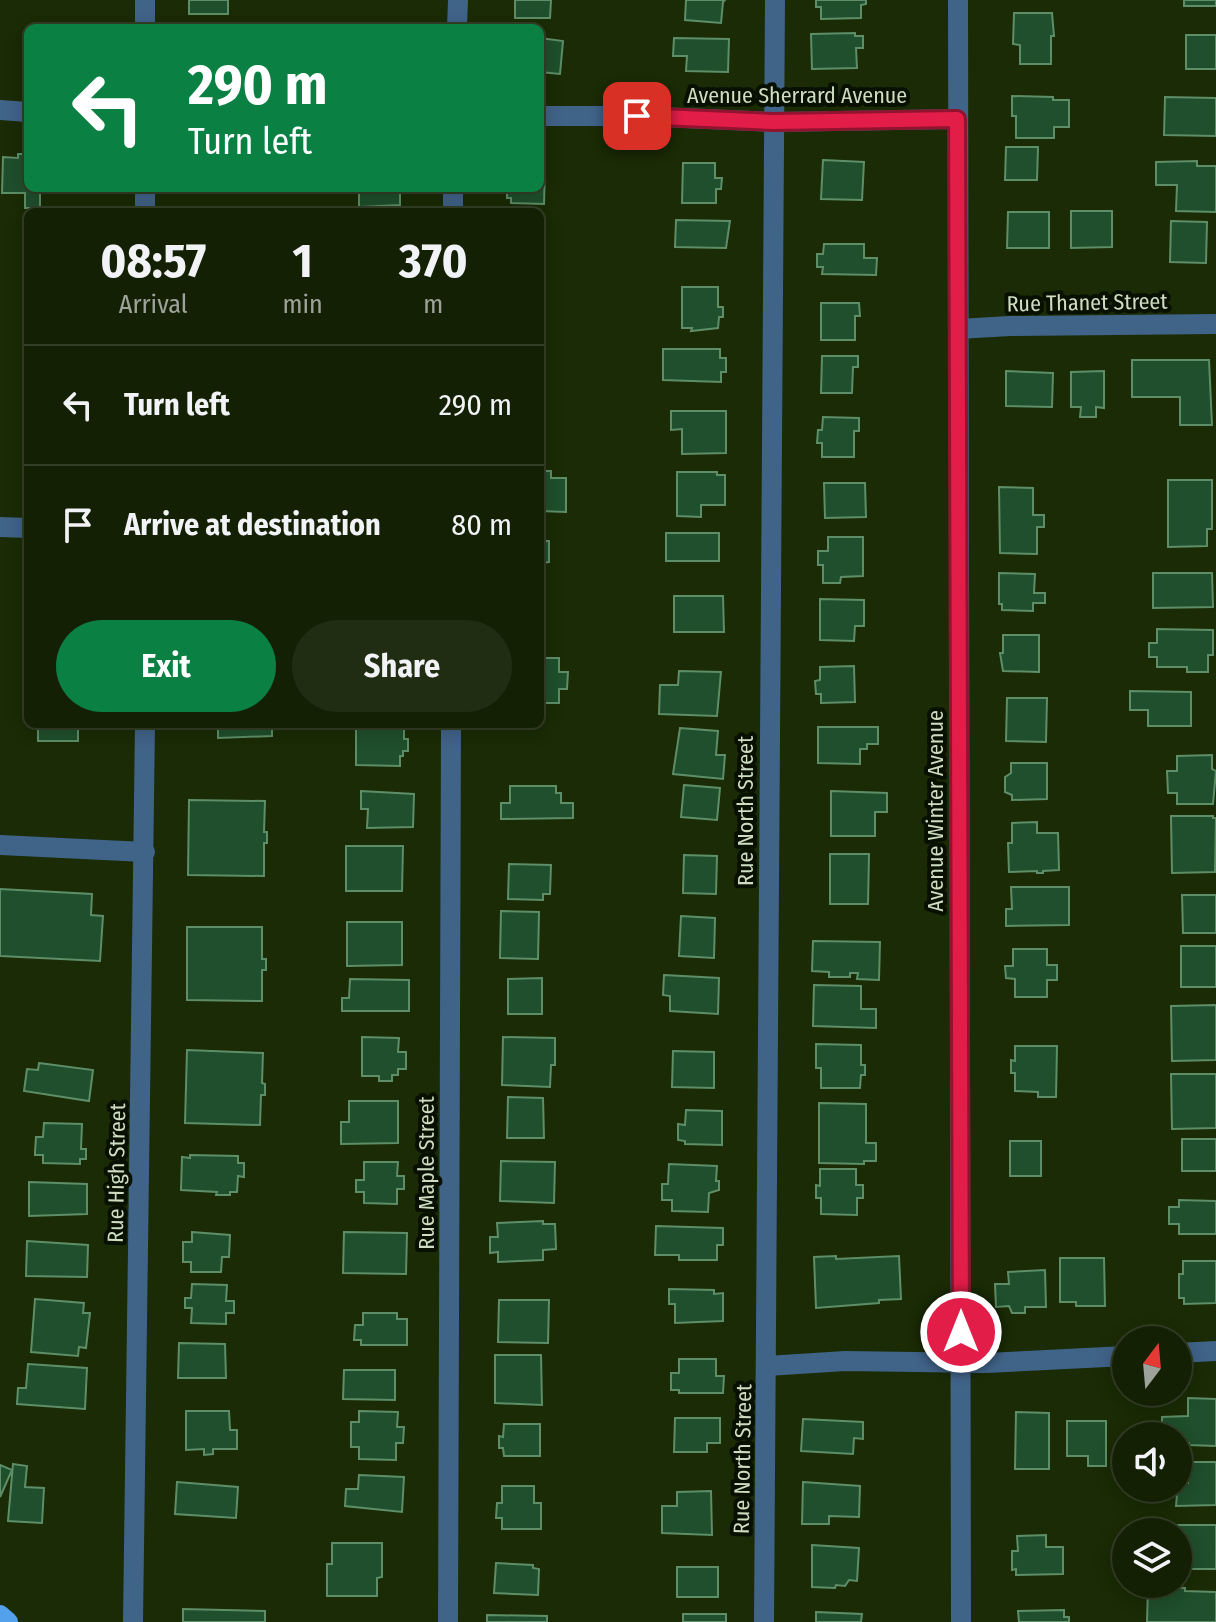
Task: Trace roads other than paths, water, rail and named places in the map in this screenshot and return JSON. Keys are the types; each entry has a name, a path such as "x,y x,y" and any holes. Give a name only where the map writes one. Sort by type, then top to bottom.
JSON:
{"main road":[{"path":"0,1615 8,1622"}],"street":[{"path":"145,0 145,24"},
{"path":"457,24 458,0"},
{"name":"Rue North Street","path":"764,1622 775,0"},
{"name":"Avenue Winter Avenue","path":"958,0 961,1622"},
{"path":"0,110 24,112"},
{"name":"Avenue Sherrard Avenue","path":"544,116 637,116 773,122 957,119"},
{"name":"Rue Thanet Street","path":"958,329 1216,324"},
{"path":"0,527 24,528"},
{"name":"Rue High Street","path":"133,1622 145,728"},
{"name":"Rue Maple Street","path":"448,1622 451,728"},
{"path":"0,845 145,852"},
{"path":"1192,1352 1216,1351"},
{"path":"767,1366 845,1361 986,1363 1112,1357"}]}
